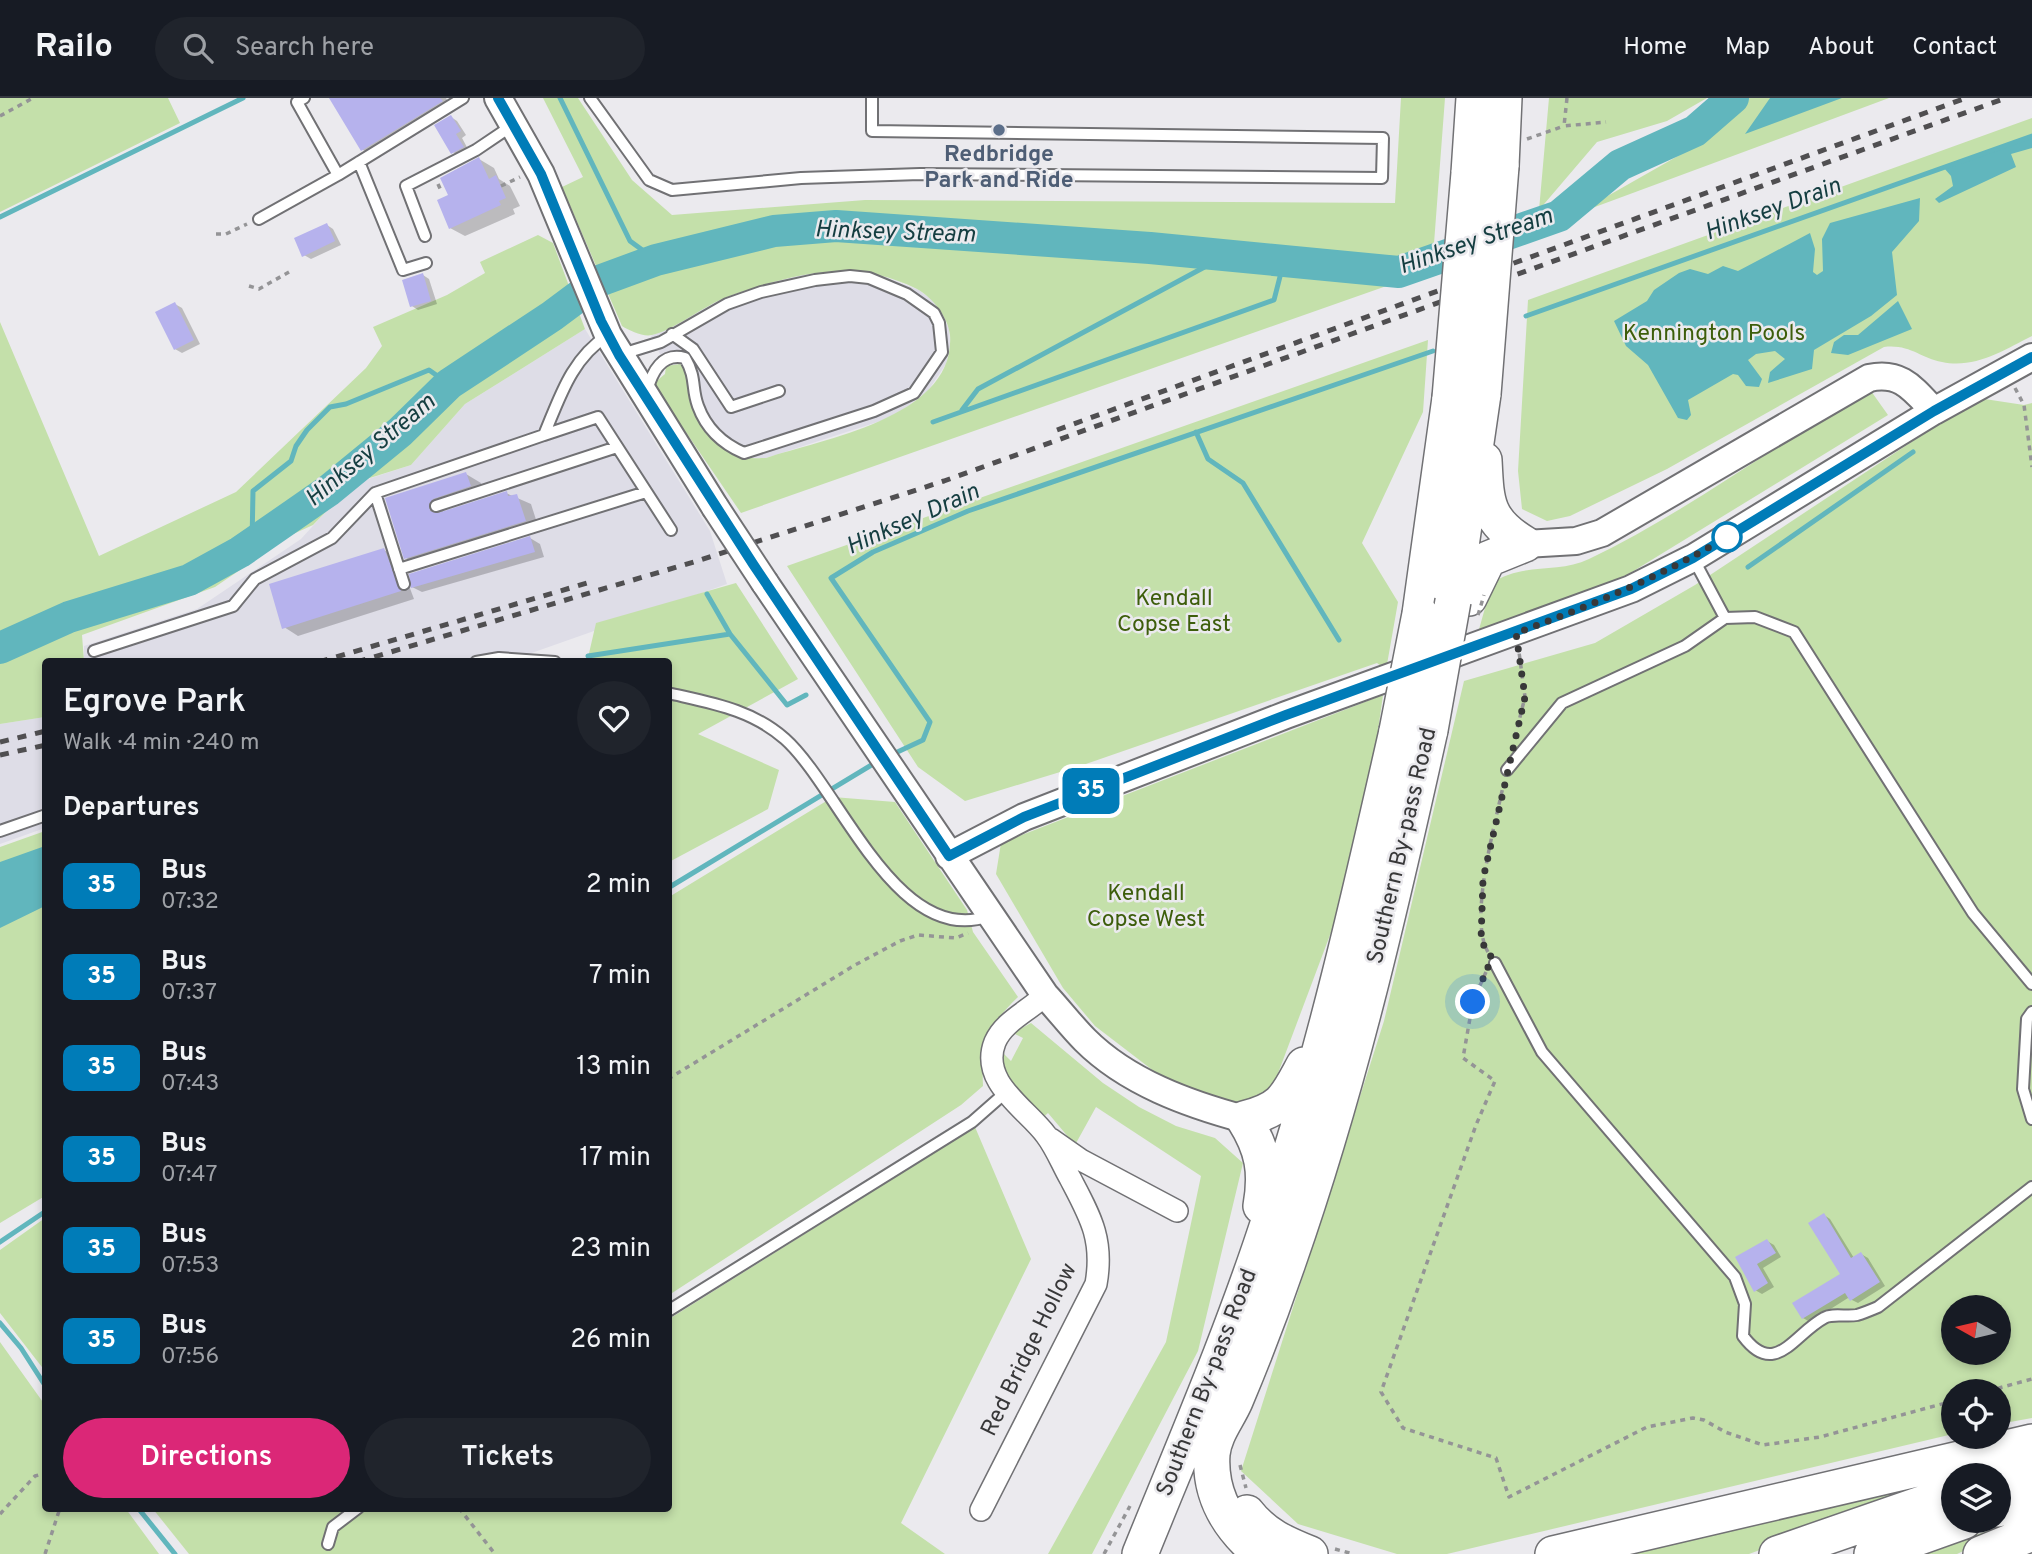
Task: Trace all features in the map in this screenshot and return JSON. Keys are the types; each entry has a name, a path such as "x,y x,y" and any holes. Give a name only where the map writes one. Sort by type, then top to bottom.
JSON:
{"highway":[{"name":"Southern By-pass Road","path":"1474,98 1485,169"},
{"name":"Southern By-pass Road","path":"1140,1554 1250,1276 1295,1142 1413,730 1440,676 1461,600 1466,396 1485,169 1504,98"},
{"name":"Southern By-pass Road","path":"1261,1554 1242,1538 1224,1515 1213,1481 1212,1453 1288,1263 1349,1073 1387,923 1413,730 1420,614 1466,396"},
{"path":"1466,396 1492,516 1503,531 1525,544"},
{"path":"1461,600 1488,559 1525,544"},
{"path":"1250,1276 1266,1179 1258,1141 1244,1119 1266,1113 1284,1103 1332,1011"},
{"path":"1234,1403 1226,1449 1227,1469 1237,1498 1262,1530 1280,1542 1310,1554"},
{"path":"1553,1554 2032,1442"},
{"path":"2011,1474 2032,1467"},
{"path":"1777,1554 1941,1497"},
{"path":"2011,1505 2032,1499"},
{"path":"1872,1554 1941,1529"},
{"path":"1981,1554 2032,1533"}],"street":[{"path":"498,98 541,174 609,337 765,583 1045,995 1086,1041 1134,1075 1204,1108 1244,1119"},
{"path":"949,856 1024,817 1286,715 1631,589 1693,558 1934,411 2032,357"},
{"path":"1525,544 1576,541 1602,533 1869,378 1887,374 1909,385 1934,411"},
{"name":"Red Bridge Hollow","path":"1045,995 1005,1026 994,1044 993,1065 1005,1093 1046,1135 1082,1160 1177,1211"},
{"name":"Red Bridge Hollow","path":"981,1510 1096,1284 1101,1259 1094,1225 1046,1135"}],"lane":[{"path":"304,98 297,102 338,175"},
{"path":"259,219 338,175 463,98"},
{"path":"590,98 649,180 672,190 801,178 920,174 1382,177 1383,138 873,131 872,98"},
{"path":"425,236 406,186 476,150 513,125"},
{"path":"359,162 403,270 426,263"},
{"path":"544,435 567,380 583,354 609,337 661,342 727,304 761,292 850,276 886,284 934,313 942,336 942,352 914,393 874,411 744,453 727,446 709,427 697,405 695,375 685,358 676,356 663,361 652,372 647,399"},
{"path":"672,334 693,349 731,407 779,391"},
{"path":"685,358 693,349"},
{"path":"94,651 233,606 255,579 332,538 375,493 598,417 671,530"},
{"path":"436,506 617,447"},
{"path":"399,569 646,492"},
{"path":"375,493 404,584"},
{"path":"1693,558 1725,618"},
{"path":"1507,770 1562,703 1685,646 1725,618 1755,617 1794,632 1973,913 2032,984"},
{"path":"672,694 722,703 752,716 787,740 890,877 929,913 950,920 993,917"},
{"path":"0,831 42,816"},
{"path":"1493,960 1542,1052 1735,1277 1745,1304 1743,1336 1752,1348 1764,1354 1783,1351 1826,1316 1858,1315 1878,1307 2032,1188"},
{"path":"2032,1012 2027,1019 2023,1089 2032,1119"},
{"path":"672,1309 972,1122 1005,1093"},
{"path":"328,1544 333,1527 353,1512"}],"path":[{"path":"0,116 33,98"},
{"path":"1564,126 1567,98"},
{"path":"1527,139 1564,126 1606,122"},
{"path":"501,186 525,174"},
{"path":"216,234 226,234 259,219"},
{"path":"249,286 259,289 289,272"},
{"path":"2006,370 2024,405 2032,467"},
{"path":"1516,633 1525,697 1483,879 1481,941 1493,960 1473,1002 1463,1058 1495,1081 1476,1125 1381,1392 1403,1429 1496,1458 1509,1497 1647,1427 1693,1418 1763,1445 1820,1437 1941,1404"},
{"path":"672,1077 855,965 900,941 918,935 956,938 993,917"},
{"path":"2011,1385 2032,1379"},
{"path":"0,1514 35,1476 42,1474"},
{"path":"1104,1554 1136,1495"},
{"path":"45,1554 59,1512"},
{"path":"462,1512 495,1554"}],"shaded area":[{"path":"832,269 872,272 919,290 937,304 949,329 950,347 946,364 928,391 893,417 766,458 745,459 724,452 693,408 673,364 666,366 651,336 726,297 804,274"},
{"path":"585,329 710,531 727,584 517,658 84,658 84,646 197,609 301,539 350,485 411,465 465,404"},
{"path":"42,717 42,829 0,844 0,724"}],"green space":[{"path":"0,98 168,98 180,123 0,212"},
{"path":"543,98 578,98 632,180 672,215 865,200 1395,203 1401,98 1445,98 1432,270 741,513 653,384 665,374 666,366 680,364 687,369 700,420 718,445 730,453 766,458 851,432 910,405 932,386 946,363 950,335 946,321 934,303 917,289 879,275 841,271 803,275 740,292 660,333 641,334 625,328 562,187 583,177"},
{"path":"1549,98 1707,98 1667,121 1597,142 1539,210"},
{"path":"1749,98 1889,98 1576,214 1699,144"},
{"name":"Kennington Pools","path":"2032,118 2032,336 1989,357 1966,363 1942,362 1908,349 1884,347 1667,469 1570,516 1547,521 1522,509 1518,471 1528,300"},
{"path":"538,235 553,243 585,329 465,404 411,465 354,483 313,525 291,535 215,587 82,635 84,658 42,658 42,717 0,724 0,322 99,556 236,492 366,368 382,346 373,327 447,295 485,273 480,262"},
{"name":"Kendall Copse East","path":"1428,340 1423,412 1362,543 1398,602 1386,670 1377,663 1083,765 965,801 918,767 787,566"},
{"path":"1871,391 1888,415 1627,575 1478,633 1492,583 1528,570 1565,566 1589,559 1661,520"},
{"path":"1978,398 2024,405 2032,403 2032,1418 2011,1422 2011,1379 1941,1379 1941,1437 1447,1554 1397,1554 1298,1524 1241,1471 1384,1021 1464,681 1595,643 1695,585"},
{"path":"736,583 798,679 698,734 779,770 768,809 672,860 672,658 588,658 596,623"},
{"name":"Kendall Copse West","path":"1383,695 1374,759 1342,903 1271,1092 1242,1107 1172,1085 1095,1026 1063,988 996,874 1001,843"},
{"path":"833,797 895,802 967,910 973,932 1018,997 999,1018 988,1037 983,1058 983,1086 961,1105 672,1293 672,895"},
{"path":"42,832 42,1198 0,1223 0,847"},
{"path":"1031,1023 1103,1083 1139,1107 1176,1126 1215,1138 1243,1163 1198,1351 1092,1554 1048,1554 1166,1342 1201,1176 1096,1107 1075,1145 1048,1113 1038,1122 1014,1091 1004,1064 1004,1054 1011,1061 1023,1038 1013,1033"},
{"path":"975,1127 1031,1259 901,1523 945,1554 189,1554 155,1512 672,1512 672,1317"},
{"path":"42,1220 42,1367 0,1313 0,1250"},
{"path":"0,1342 42,1401 42,1512 128,1512 159,1554 0,1554"},
{"path":"1932,1475 1933,1485 1749,1554 1620,1554"},
{"path":"1982,1533 2002,1533 1957,1554 1922,1554"}],"water":[{"path":"1770,98 1842,98 1745,134"},
{"path":"2032,136 2032,148 2011,154 2016,167 1939,203 1935,199 1953,186 1951,176 1944,168"},
{"path":"1920,198 1919,221 1892,252 1897,295 1871,316 1814,350 1812,369 1768,383 1770,372 1785,359 1775,351 1756,354 1748,360 1762,379 1759,387 1746,386 1738,375 1733,374 1688,400 1691,415 1687,420 1678,418 1648,365 1626,346 1614,321 1647,301 1654,290 1679,273 1690,269 1708,274 1723,266 1738,271 1810,233 1815,249 1813,272 1817,275 1823,271 1822,239 1830,223"},
{"path":"1898,301 1912,329 1848,355 1831,353 1834,342 1844,335 1858,335"},
{"path":"42,847 42,907 0,928 0,862"}],"building":[{"path":"329,98 440,98 443,101 361,151"},
{"path":"451,115 461,131 456,134 464,147 451,154 434,125"},
{"path":"479,157 489,179 496,175 506,198 499,201 501,205 449,229 437,200 448,195 440,178"},
{"path":"327,223 335,241 302,257 294,238"},
{"path":"423,273 431,301 410,307 402,280"},
{"path":"175,302 194,340 174,350 155,312"},
{"path":"466,472 471,486 433,499 429,504 430,511 438,513 507,491 508,496 517,494 526,521 404,559 385,498"},
{"path":"530,536 535,552 411,588 409,574"},
{"path":"384,548 401,591 282,629 269,584"},
{"path":"1824,1213 1851,1258 1861,1252 1880,1282 1850,1301 1845,1293 1802,1319 1792,1303 1840,1274 1808,1223"},
{"path":"1767,1239 1776,1253 1757,1264 1768,1283 1754,1292 1735,1257"}],"waterway":[{"path":"0,217 243,98"},
{"path":"560,98 630,241 656,260"},
{"name":"Hinksey Stream","path":"0,648 69,617 189,580 240,552 328,491 400,432 449,384 552,316 599,281 656,260 774,231 836,226 1150,248 1399,272 1559,216 1620,165 1695,131 1733,98"},
{"name":"Hinksey Drain","path":"1526,316 2032,136"},
{"path":"962,410 978,389 1225,256"},
{"path":"933,422 1274,300 1284,261"},
{"name":"Hinksey Drain","path":"891,755 923,740 930,722 831,578 873,552 968,511 1433,351"},
{"path":"252,543 253,491 291,461 296,446 307,430 330,407 346,404 429,370 449,384"},
{"path":"1196,432 1208,459 1243,483 1339,640"},
{"path":"1748,567 1913,452"},
{"path":"707,594 730,634"},
{"path":"588,656 730,634 787,705 806,695"},
{"name":"Hinksey Drain","path":"672,886 878,761"},
{"name":"Hinksey Drain","path":"0,1242 42,1214"},
{"path":"0,1323 21,1348 42,1381"},
{"path":"141,1512 175,1554"}],"railway":[{"path":"1057,430 1966,98"},
{"path":"370,658 697,561 944,481 2006,98"},
{"path":"333,658 594,581"},
{"path":"0,742 42,732"},
{"path":"0,755 42,746"}],"bus line":[{"name":"35","path":"498,98 541,174 576,263 619,355 715,507 949,856 1024,817 1286,715 1495,641 1631,589 1693,558 1934,411 2032,357"}],"place":[{"name":"Redbridge Park and Ride","path":"999,130"}],"route":[{"path":"1473,1002 1492,958 1481,941 1483,879 1525,697 1516,633 1631,589 1693,558 1735,532 1727,537"}]}
